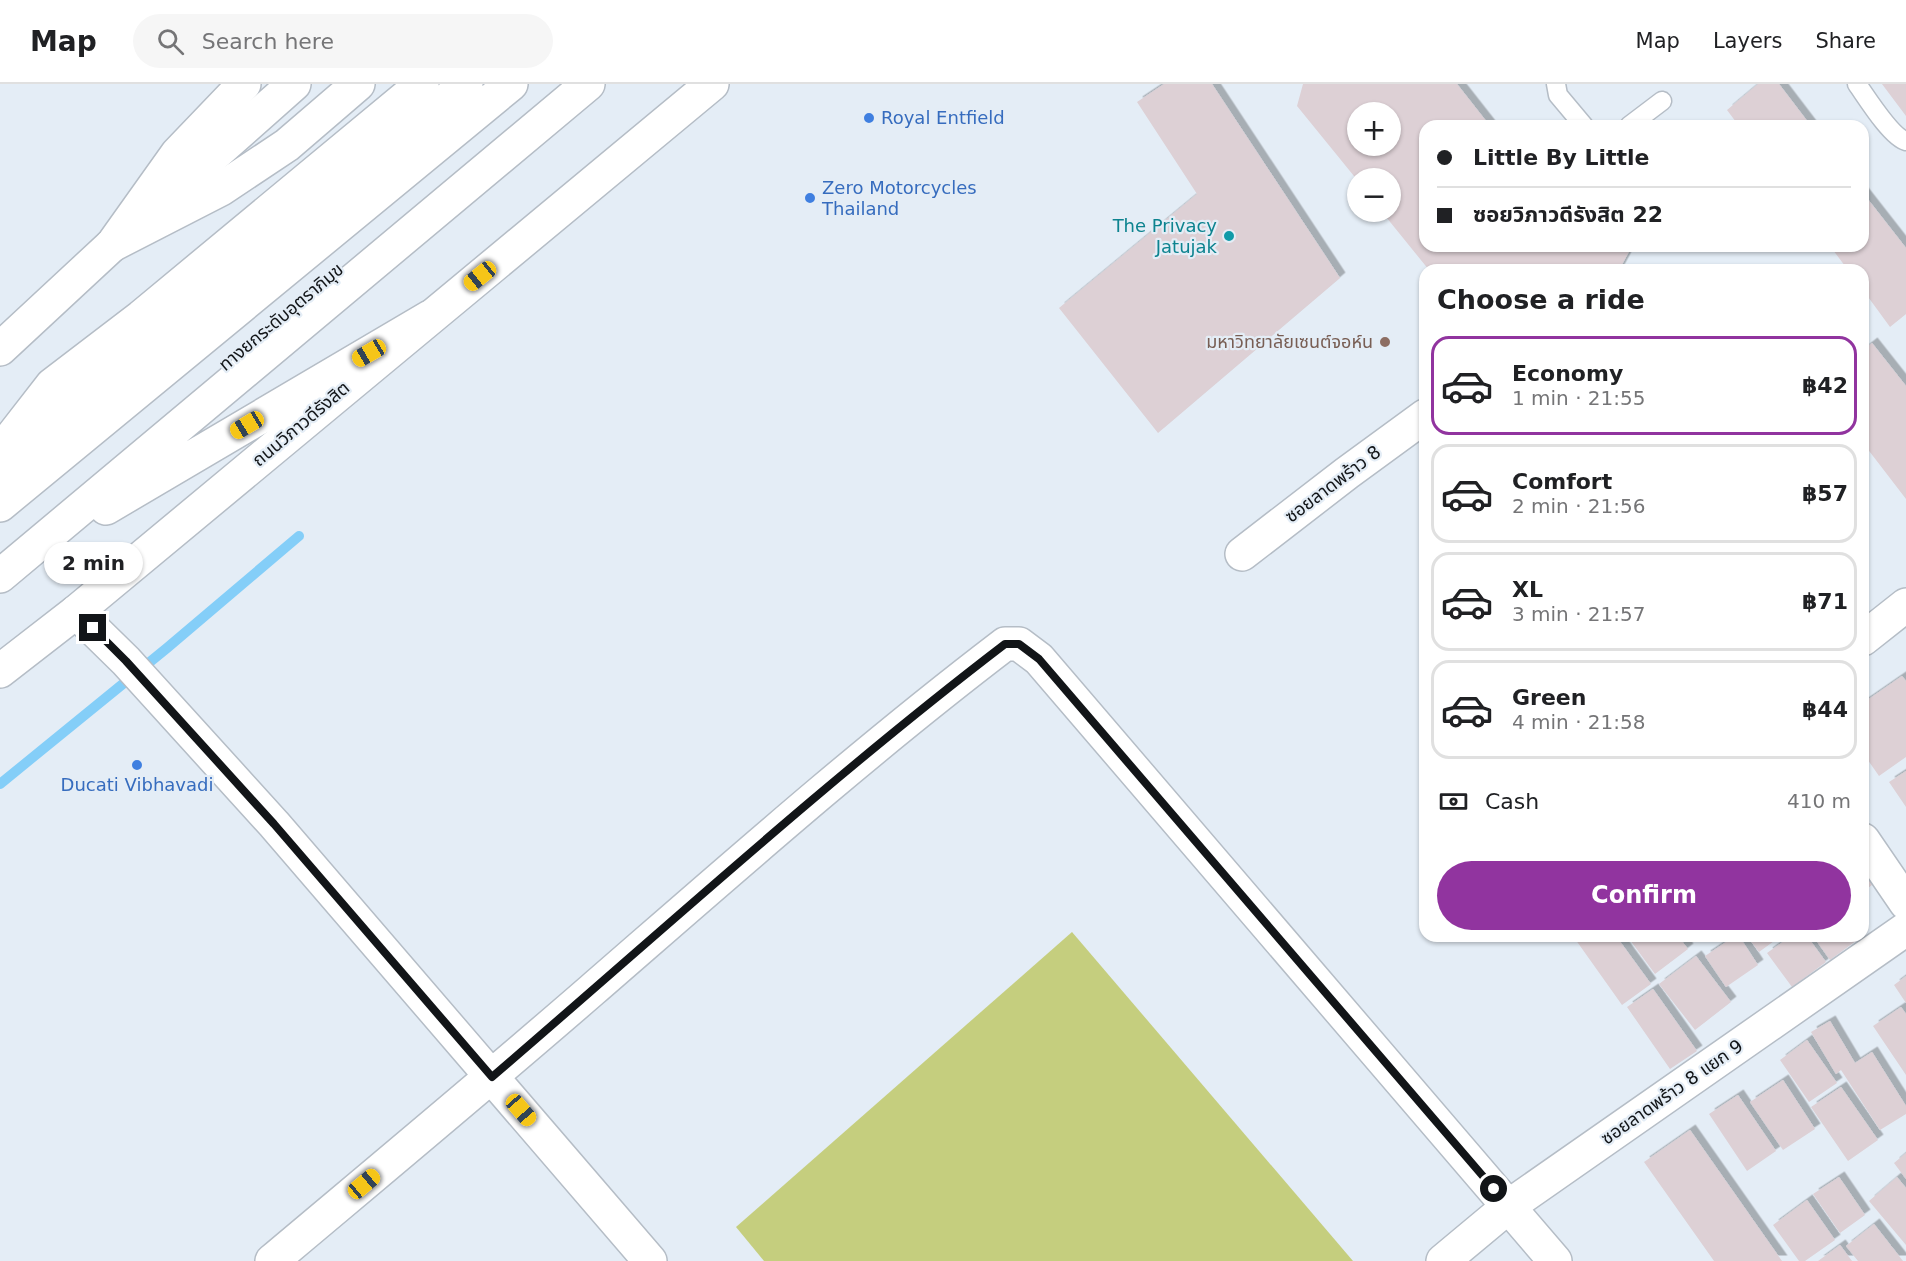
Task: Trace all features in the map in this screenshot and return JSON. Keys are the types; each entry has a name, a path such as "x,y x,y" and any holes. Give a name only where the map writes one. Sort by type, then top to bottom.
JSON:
{"main road":[{"path":"0,349 112,245 294,84"},
{"path":"112,245 221,189 287,145 358,84"},
{"path":"0,452 52,385 141,317 422,84"},
{"path":"0,471 466,84"},
{"name":"ทางยกระดับอุตราภิมุข","path":"0,505 511,84"},
{"name":"ทางยกระดับอุตราภิมุข","path":"8,561 562,84"},
{"path":"8,561 588,84"},
{"name":"ถนนวิภาวดีรังสิต","path":"0,671 76,612 712,84"},
{"path":"112,245 177,154 240,85"},
{"path":"8,561 430,317"},
{"name":"ซอยลาดพร้าว 8","path":"1242,554 1419,421"},
{"path":"1869,634 1906,605"},
{"path":"76,612 137,673 274,824 650,1261"},
{"path":"272,1261 492,1077 852,765 931,700 1005,644 1019,644 1039,659 1555,1261"},
{"path":"1869,849 1906,903"},
{"name":"ซอยลาดพร้าว 8 แยก 9","path":"1443,1261 1509,1206 1906,929"}],"lane":[{"path":"1556,84 1558,94 1579,120"},
{"path":"1857,84 1891,129 1901,140 1906,141"},
{"path":"1637,120 1662,100"}],"green space":[{"path":"1072,932 1353,1261 764,1261 736,1227"}],"building":[{"name":"The Privacy Jatujak","path":"1164,84 1212,84 1340,278 1158,433 1059,308 1197,194 1137,102"},
{"path":"1303,84 1457,84 1485,120 1419,120 1419,252 1629,252 1622,264 1424,264 1390,222 1401,222 1401,168 1347,168 1297,106"},
{"path":"1758,84 1779,84 1806,120 1734,120 1727,110"},
{"path":"1882,84 1906,84 1906,116"},
{"path":"1869,201 1906,248 1906,314 1890,327 1869,298 1869,264 1844,264 1834,252 1869,252"},
{"path":"1872,343 1906,386 1906,499 1869,451 1869,345"},
{"path":"1902,676 1906,681 1906,757 1879,776 1869,762 1869,699"},
{"path":"1906,771 1906,807 1889,782"},
{"path":"1869,871 1877,881 1869,887"},
{"path":"1577,942 1620,942 1651,984 1622,1005"},
{"path":"1631,942 1683,942 1688,949 1655,974"},
{"path":"1726,942 1743,942 1758,965 1726,987 1705,956"},
{"path":"1752,942 1773,942 1759,952"},
{"path":"1783,942 1811,942 1826,962 1792,987 1767,953"},
{"path":"1817,942 1855,942 1830,960"},
{"path":"1696,956 1731,1002 1695,1030 1659,984"},
{"path":"1906,976 1906,1003 1894,985"},
{"path":"1653,989 1697,1051 1670,1069 1627,1007"},
{"path":"1901,1007 1906,1014 1906,1075 1873,1026"},
{"path":"1830,1021 1855,1063 1872,1052 1906,1106 1906,1114 1880,1130 1841,1070 1836,1074 1811,1032"},
{"path":"1807,1040 1837,1083 1809,1102 1780,1060"},
{"path":"1783,1080 1815,1129 1783,1150 1750,1102"},
{"path":"1841,1087 1878,1140 1848,1161 1811,1107"},
{"path":"1738,1095 1776,1151 1747,1171 1709,1114"},
{"path":"1690,1130 1782,1261 1714,1261 1644,1162"},
{"path":"1906,1153 1906,1179 1894,1163"},
{"path":"1839,1177 1865,1215 1840,1233 1813,1194"},
{"path":"1897,1177 1906,1188 1906,1245 1869,1201"},
{"path":"1807,1200 1835,1240 1805,1261 1799,1261 1773,1225"},
{"path":"1874,1224 1903,1261 1858,1261 1846,1246"},
{"path":"1840,1245 1852,1261 1818,1261"}],"waterway":[{"path":"0,784 167,648 299,536"}],"place":[{"name":"Royal Entfield","path":"869,118"},
{"name":"Zero Motorcycles Thailand","path":"810,198"},
{"name":"The Privacy Jatujak","path":"1229,236"},
{"name":"มหาวิทยาลัยเซนต์จอห์น","path":"1385,342"},
{"name":"Ducati Vibhavadi","path":"137,765"}],"route":[{"path":"93,628 126,661 274,824 492,1077 826,787 931,700 1005,644 1019,644 1039,659 1494,1189"}]}
